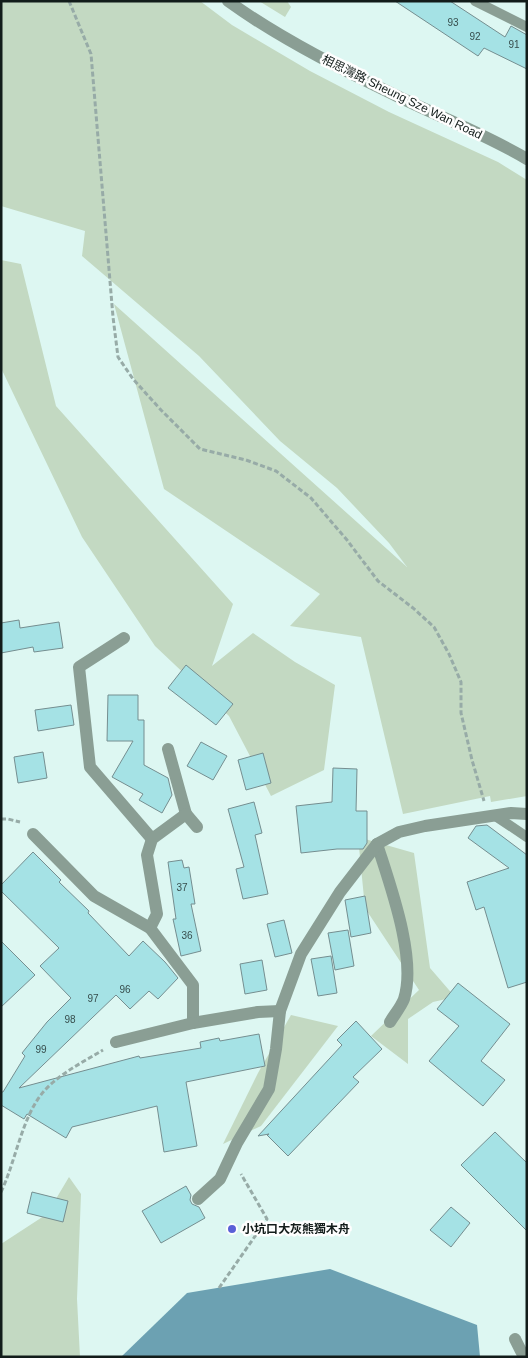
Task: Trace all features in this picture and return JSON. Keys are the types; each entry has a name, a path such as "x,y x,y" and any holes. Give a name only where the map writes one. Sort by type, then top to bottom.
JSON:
{"street":[{"name":"相思灣路 Sheung Sze Wan Road","path":"228,1 318,56 396,96 477,132 527,159"},
{"path":"124,638 79,667 90,766 152,839"},
{"path":"168,749 186,814 197,827"},
{"path":"198,1200 220,1179 269,1089 280,1011 301,954 340,892 377,844 400,832 425,826 511,813 527,814"},
{"path":"150,928 157,914 147,855 152,839 186,814"},
{"path":"33,834 94,896 150,928 193,984 193,1023"},
{"path":"377,844 394,899 408,970 404,999 390,1022"},
{"path":"116,1042 193,1023 258,1012 280,1011"},
{"path":"515,1339 524,1357"}],"lane":[{"path":"475,1 527,26"},
{"path":"491,816 527,837"}],"path":[{"path":"69,1 91,54 118,357 133,379 200,449 246,460 276,471 311,498 378,582 413,608 434,627 449,654 461,682 461,713 472,760 491,816"},
{"path":"1,1192 28,1117 45,1090 74,1067 116,1042"},
{"path":"219,1288 267,1219 231,1156"}],"green space":[{"path":"1,1 200,1 232,25 310,71 389,112 498,162 527,180 527,796 491,802 490,796 403,814 361,637 290,626 320,594 164,489 114,304 407,567 389,543 337,488 280,441 199,356 82,256 85,231 1,206"},
{"path":"259,1 287,1 291,7 285,17"},
{"path":"1,260 21,264 56,406 233,604 212,666 253,633 295,662 335,685 324,770 271,796 229,716 155,646 82,537 1,368"},
{"path":"358,837 414,853 430,968 455,997 433,1002 408,1019 408,1064 371,1036 419,990 365,908"},
{"path":"291,1015 338,1026 261,1126 223,1144 258,1073"},
{"path":"69,1177 81,1194 77,1299 80,1357 1,1357 1,1244 47,1214"}],"water":[{"path":"330,1269 477,1325 480,1357 121,1357 187,1293"}],"building":[{"path":"395,1 450,1 505,37 511,26 527,35 527,69 484,48 478,56"},
{"path":"19,620 20,628 59,622 63,648 34,652 33,647 1,653 1,623"},
{"path":"186,665 233,704 216,725 168,688"},
{"path":"108,695 138,695 138,720 144,720 144,765 168,778 172,795 162,813 139,800 143,794 112,777 133,741 107,741"},
{"path":"71,705 74,725 38,731 35,710"},
{"path":"201,742 227,756 213,780 187,766"},
{"path":"43,752 47,778 18,783 14,757"},
{"path":"263,753 271,783 246,790 238,760"},
{"path":"333,768 357,769 356,811 367,811 367,843 363,849 337,849 301,853 296,806 332,802"},
{"path":"254,802 262,833 255,835 268,894 243,899 236,869 244,867 228,809"},
{"path":"487,825 527,855 527,982 508,988 484,907 476,910 467,882 509,868 468,838 476,826"},
{"path":"33,852 61,880 59,882 89,911 88,913 129,956 143,941 165,962 178,978 158,999 149,991 130,1009 116,995 19,1088 139,1056 140,1058 201,1048 200,1042 219,1038 220,1041 259,1034 265,1066 186,1082 197,1146 164,1152 157,1106 72,1127 66,1138 27,1114 24,1119 1,1105 1,1092 3,1092 25,1056 22,1053 47,1022 71,998 40,966 59,948 1,891 1,885"},
{"path":"182,860 184,868 189,867 195,904 191,904 201,951 181,956 173,919 176,919 168,862"},
{"path":"365,896 371,933 351,937 345,900"},
{"path":"284,920 292,953 275,957 267,924"},
{"path":"348,930 354,966 335,970 328,933"},
{"path":"1,941 35,975 1,1007"},
{"path":"331,956 337,993 318,996 311,959"},
{"path":"262,960 267,990 245,994 240,964"},
{"path":"458,983 510,1024 481,1061 505,1080 483,1106 429,1061 459,1026 437,1009"},
{"path":"356,1021 382,1049 353,1077 359,1082 288,1156 267,1135 269,1134 258,1136 342,1045 337,1040"},
{"path":"495,1132 527,1163 527,1231 461,1165"},
{"path":"186,1186 191,1195 190,1200 192,1204 199,1207 205,1218 161,1243 142,1211"},
{"path":"32,1192 68,1201 63,1222 27,1213"},
{"path":"451,1207 470,1223 451,1247 430,1230"}],"place":[{"name":"小坑口大灰熊獨木舟","path":"232,1229"}]}
